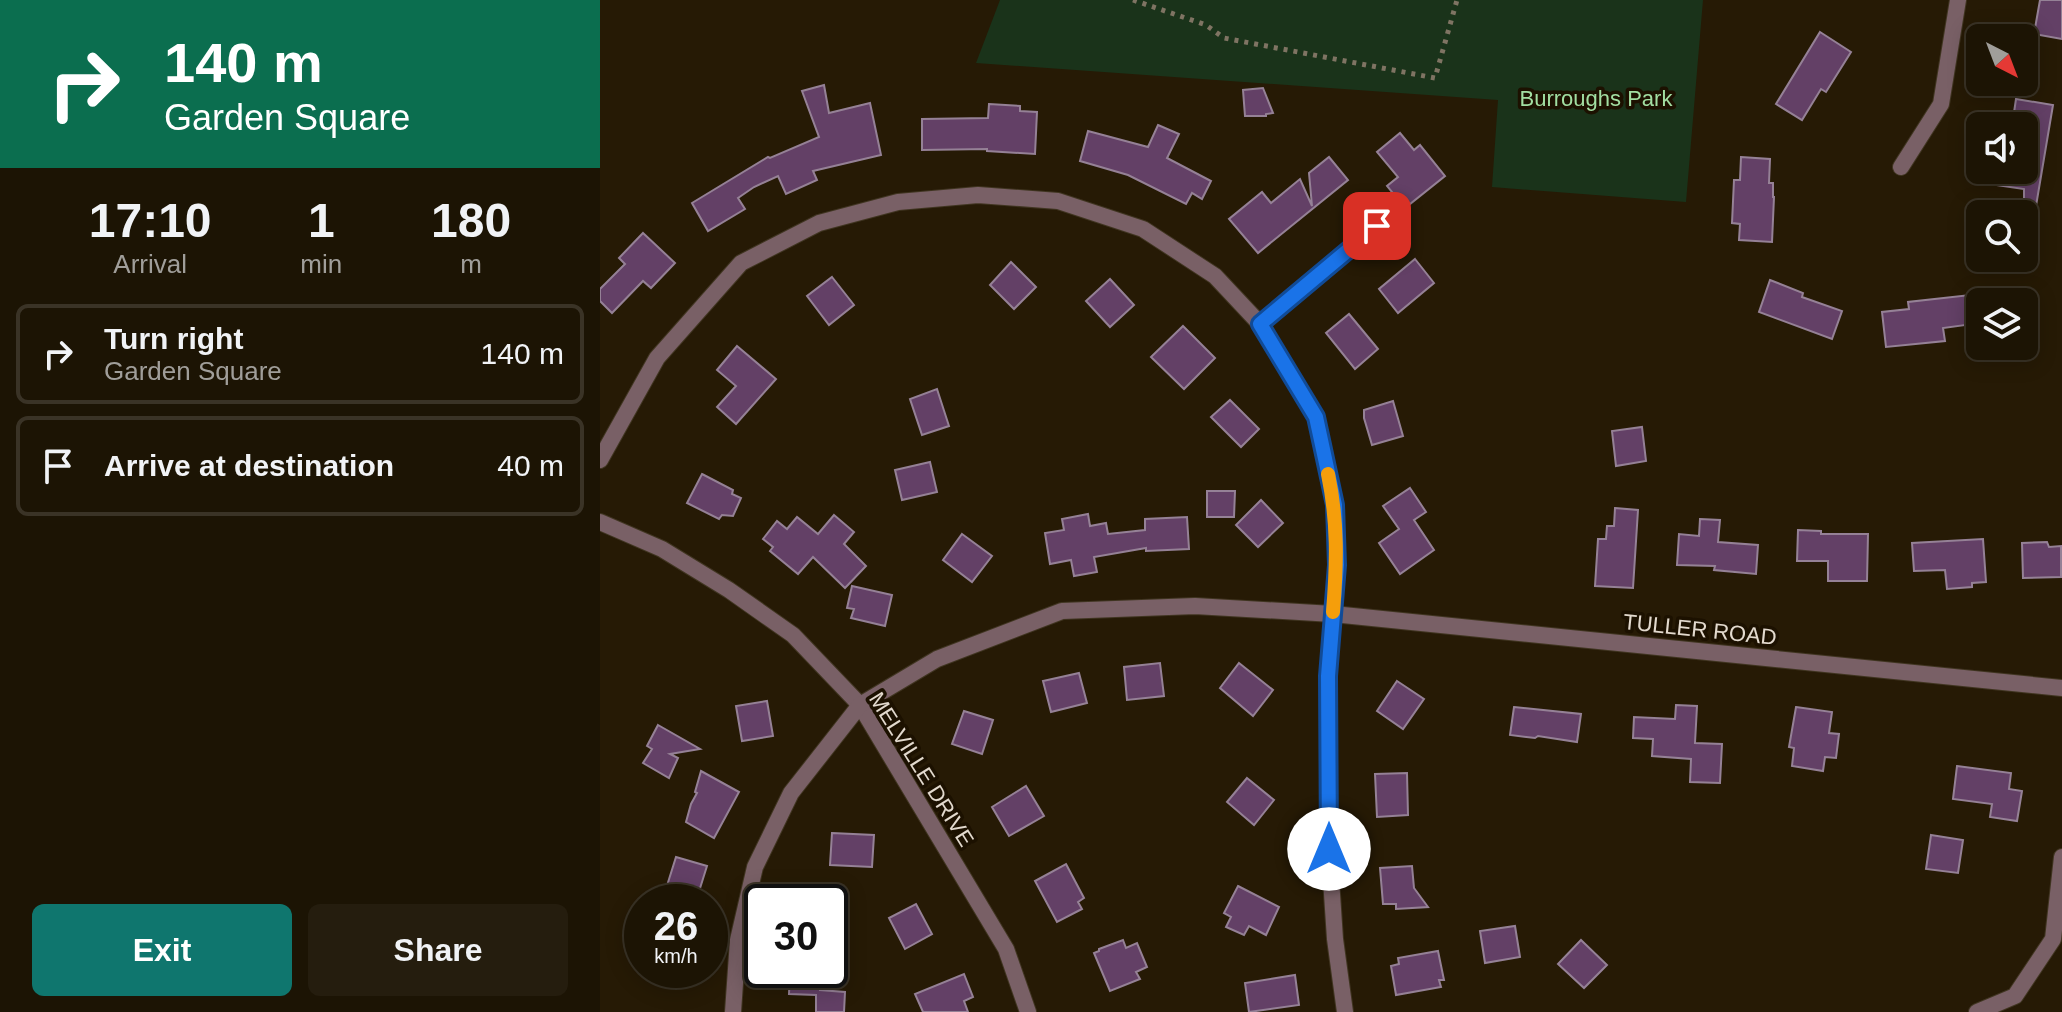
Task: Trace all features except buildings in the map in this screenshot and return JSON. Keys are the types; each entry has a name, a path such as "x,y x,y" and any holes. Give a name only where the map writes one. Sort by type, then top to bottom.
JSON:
{"street":[{"path":"1901,167 1941,104 1958,0"},
{"path":"600,460 657,358 741,263 819,223 898,202 978,195 1058,201 1143,229 1215,276 1260,324 1316,417 1335,505 1337,565 1328,676 1329,849 1335,939 1345,1012"},
{"path":"1260,324 1377,226"},
{"name":"MELVILLE DRIVE","path":"600,522 662,549 729,590 793,635 860,705 1006,949 1028,1012"},
{"name":"TULLER ROAD","path":"860,705 937,659 1062,611 1195,606 1333,614 2062,688"},
{"path":"733,1012 738,940 755,867 791,793 860,705"},
{"path":"1977,1012 2015,996 2053,939 2062,857"}],"path":[{"path":"1133,0 1206,25 1224,38 1435,78 1457,0"}],"green space":[{"name":"Burroughs Park","path":"1000,0 1703,0 1686,202 1492,187 1498,100 976,63"}],"slow traffic":[{"path":"1328,474 1335,505 1337,565 1333,612"}],"route":[{"path":"1329,849 1328,676 1337,565 1335,505 1316,417 1260,324 1377,226"}]}
